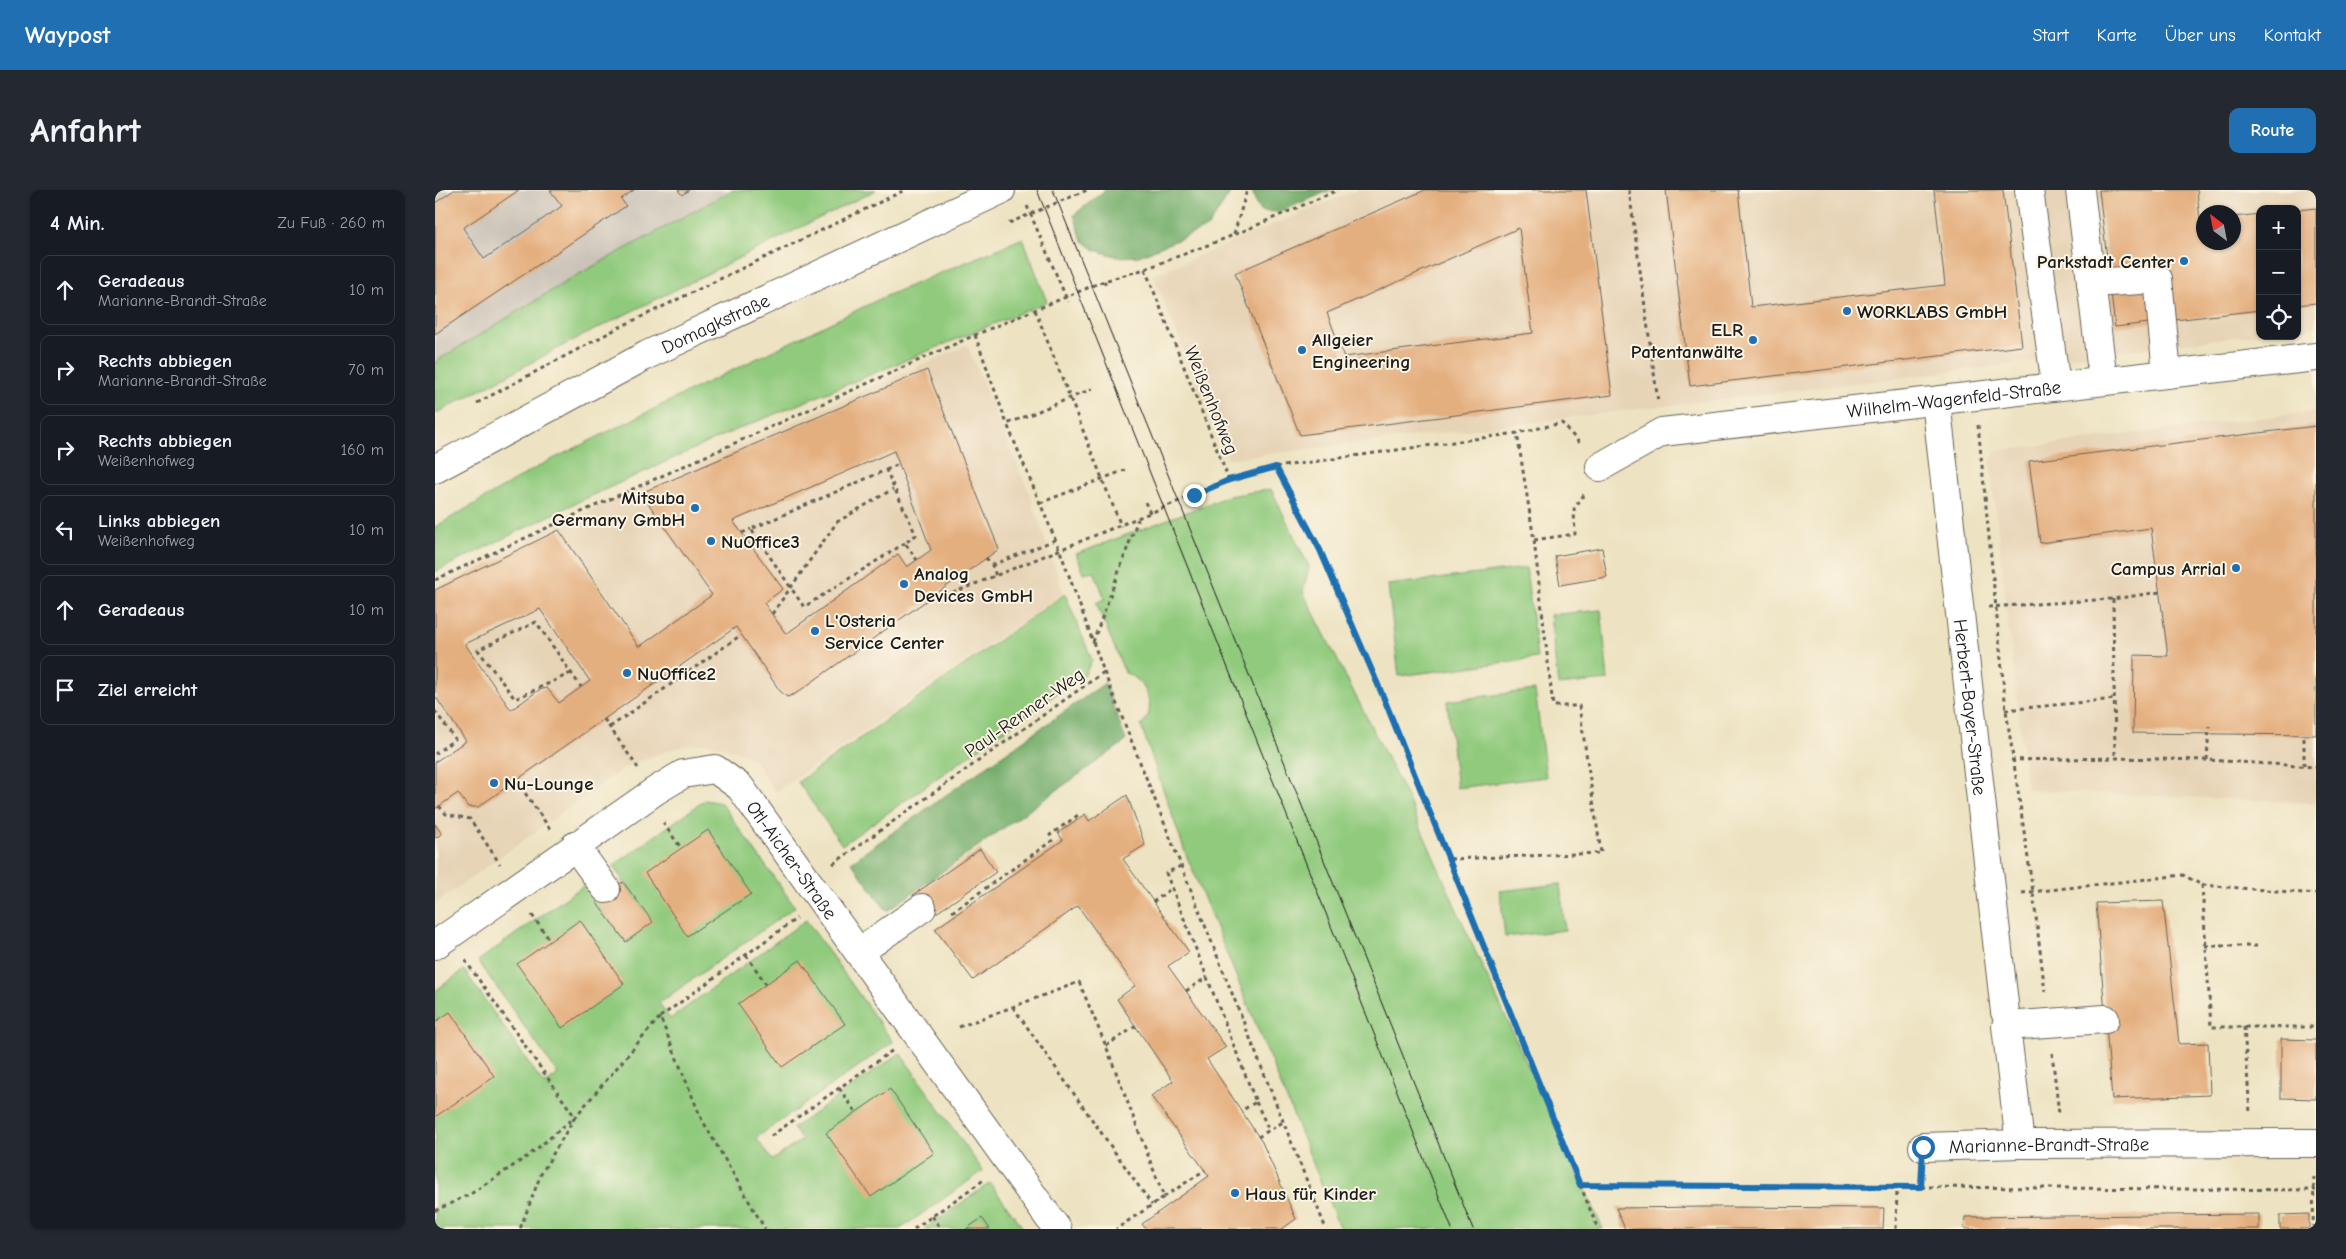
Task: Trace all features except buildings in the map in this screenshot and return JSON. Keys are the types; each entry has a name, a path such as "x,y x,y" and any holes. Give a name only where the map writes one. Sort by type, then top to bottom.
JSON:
{"street":[{"path":"2029,190 2056,386"},
{"path":"2080,190 2103,381"},
{"name":"Domagkstraße","path":"435,469 647,355 1007,194"},
{"path":"2091,283 2158,279 2167,374"},
{"name":"Wilhelm-Wagenfeld-Straße","path":"1600,467 1662,432 2316,357"},
{"name":"Herbert-Bayer-Straße","path":"1935,400 2020,1144"},
{"name":"Otl-Aicher-Straße","path":"441,940 655,791 683,774 715,769 740,788 812,902 859,952 1057,1229"},
{"path":"575,846 606,889"},
{"path":"859,952 922,908"},
{"path":"2006,1019 2048,1024 2105,1019"},
{"name":"Marianne-Brandt-Straße","path":"1923,1147 2020,1144 2315,1143"}],"path":[{"path":"477,403 624,325 905,190"},
{"path":"1009,223 1087,190"},
{"path":"1234,235 1247,190"},
{"path":"435,580 566,518 975,335 1105,281 1145,269 1234,235 1338,190"},
{"path":"1629,190 1662,432"},
{"path":"1007,194 1068,302"},
{"name":"Weißenhofweg","path":"1145,269 1229,480 1276,467 1517,433 1562,423 1600,467"},
{"path":"1105,281 1107,286"},
{"path":"1035,310 1121,526"},
{"path":"1168,325 1174,323"},
{"name":"Paul-Renner-Weg","path":"812,902 829,866 1104,672 1060,551 1007,424 975,335"},
{"path":"1007,424 1092,389"},
{"path":"1975,396 2006,710 2033,892 2062,1144"},
{"path":"1450,859 1601,853 1579,706 1553,706 1534,540 1517,433"},
{"path":"742,533 899,464"},
{"path":"1276,467 1320,550 1450,859 1598,1229"},
{"path":"1534,540 1575,534 1574,509 1600,467"},
{"path":"751,529 804,607 916,535 885,470"},
{"path":"1040,503 1125,470"},
{"path":"940,592 943,597 1060,551 1229,480"},
{"path":"1189,484 1194,495"},
{"path":"772,614 837,522 893,489"},
{"path":"1145,502 1150,513"},
{"path":"1092,642 1138,519"},
{"path":"992,565 1055,540"},
{"path":"905,543 917,560"},
{"path":"986,558 992,565 996,576"},
{"path":"1958,608 2113,598 2159,592"},
{"path":"2113,598 2115,758"},
{"path":"571,673 515,699 478,650 536,622 581,687"},
{"path":"610,727 741,635"},
{"path":"1104,672 1326,1229"},
{"path":"1970,714 2115,699"},
{"path":"435,710 455,739 435,754"},
{"path":"604,719 655,791"},
{"path":"2207,760 2209,726"},
{"path":"2304,735 2304,766"},
{"path":"1975,762 2115,758 2207,760 2316,767"},
{"path":"516,780 550,829"},
{"path":"439,806 446,814 470,819 500,865"},
{"path":"950,913 1053,840 1050,835 1081,813"},
{"path":"663,823 681,848"},
{"path":"1181,866 1166,873 1269,1130"},
{"path":"1992,897 2183,874 2202,884 2316,894"},
{"path":"2202,884 2211,1027 2316,1027"},
{"path":"1153,902 1172,888"},
{"path":"520,1229 541,1174 575,1117 660,1017 746,955 812,902"},
{"path":"532,915 550,941"},
{"path":"441,940 575,1117"},
{"path":"2205,946 2260,946"},
{"path":"746,955 766,984"},
{"path":"1186,991 1207,977"},
{"path":"959,1027 1079,982 1106,1046 1164,1197"},
{"path":"1013,1007 1152,1205"},
{"path":"660,1017 701,1118 765,1229"},
{"path":"1106,1046 1136,1026"},
{"path":"2244,1026 2252,1144"},
{"path":"771,1136 901,1044"},
{"path":"839,1088 856,1112"},
{"path":"1241,1111 1257,1102"},
{"path":"435,1211 472,1192 528,1156 575,1117"},
{"path":"1258,1137 1283,1122"},
{"path":"2313,1229 2315,1143"},
{"name":"Marianne-Brandt-Straße","path":"1921,1187 1923,1147"},
{"path":"1116,1229 1205,1170"},
{"path":"914,1229 992,1174"},
{"path":"1580,1185 2315,1190"},
{"path":"1896,1229 1897,1187"},
{"path":"932,1216 941,1229"}],"shaded area":[{"path":"435,190 863,190 596,323 435,414"},
{"path":"1357,190 2316,190 2316,327 2301,329 2301,205 2256,205 2256,334 1228,459 1153,275"},
{"path":"967,345 1029,493 1064,593 776,792 755,761 740,752 706,743 674,748 625,767 435,904 435,585 554,526"},
{"path":"2316,411 2316,803 2027,790 1990,461 1997,451"}],"green space":[{"path":"733,190 876,190 564,345 435,414 435,362 572,278"},
{"path":"1105,190 1232,190 1208,227 1139,256 1118,257 1095,250 1082,240 1074,215"},
{"path":"1252,190 1331,190 1279,212 1262,211 1256,204"},
{"path":"1023,238 1047,302 729,433 580,501 435,572 435,527 543,464 886,296"},
{"path":"1271,489 1309,567 1303,592 1407,797 1472,944 1603,1229 1340,1229 1185,852 1141,726 1149,712 1147,694 1136,679 1125,673 1096,603 1105,599 1094,571 1084,573 1076,554 1229,496"},
{"path":"1526,568 1537,658 1399,676 1388,585"},
{"path":"1065,594 1092,660 1085,674 842,845 798,782"},
{"path":"1601,610 1608,680 1558,685 1550,615"},
{"path":"1105,683 1126,741 887,911 851,862"},
{"path":"1535,690 1546,777 1457,788 1447,701"},
{"path":"705,800 721,803 795,907 659,1003 670,1019 806,920 893,1042 756,1138 772,1160 802,1140 793,1128 900,1053 983,1171 900,1229 435,1229 435,991 464,970 544,1085 558,1074 478,961 584,885 626,942 652,922 613,866"},
{"path":"1560,884 1565,930 1505,937 1500,891"},
{"path":"990,1183 1024,1229 924,1229"}],"tram line":[{"path":"1037,190 1452,1229"},
{"path":"1053,190 1473,1229"}],"place":[{"name":"Parkstadt Center","path":"2184,261"},
{"name":"WORKLABS GmbH","path":"1847,311"},
{"name":"ELR Patentanwälte","path":"1753,340"},
{"name":"Allgeier Engineering","path":"1302,350"},
{"name":"Mitsuba Germany GmbH","path":"695,508"},
{"name":"NuOffice3","path":"711,541"},
{"name":"Campus Arrial","path":"2236,568"},
{"name":"Analog Devices GmbH","path":"904,584"},
{"name":"L'Osteria Service Center","path":"815,631"},
{"name":"NuOffice2","path":"627,673"},
{"name":"Nu-Lounge","path":"494,783"},
{"name":"Haus für Kinder","path":"1235,1193"}],"route":[{"path":"1194,495 1229,480 1276,467 1320,550 1385,701 1580,1185 1921,1187 1923,1147"}]}
